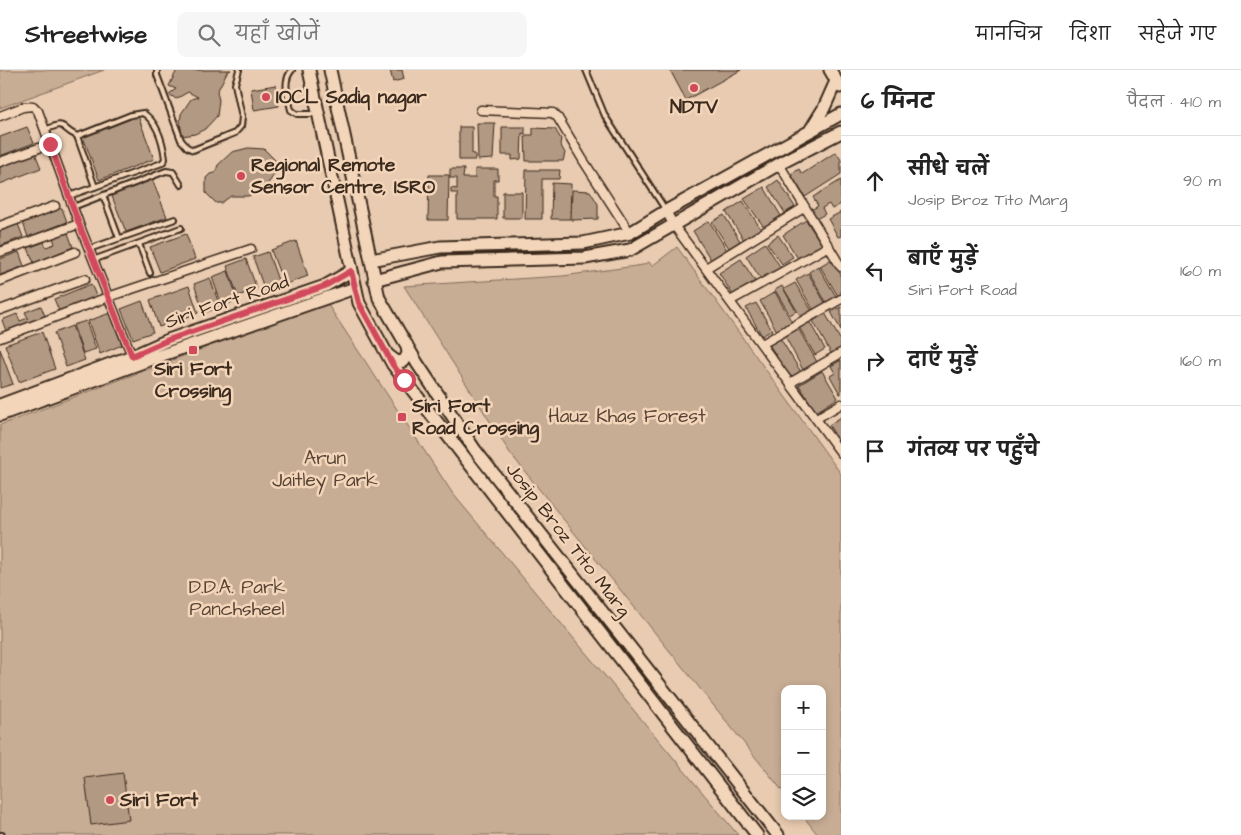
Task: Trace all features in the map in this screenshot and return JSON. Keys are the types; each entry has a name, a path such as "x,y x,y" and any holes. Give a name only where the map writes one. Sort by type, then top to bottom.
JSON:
{"street":[{"name":"Josip Broz Tito Marg","path":"309,70 359,303 388,355 397,370 757,835"},
{"name":"Josip Broz Tito Marg","path":"330,70 379,298 475,450 778,835"},
{"path":"809,132 839,85 830,70"},
{"path":"0,116 23,107 33,106 38,111 79,224 132,356"},
{"path":"481,110 553,113 558,118 630,233"},
{"path":"371,260 440,247 583,243 630,233 841,114"},
{"path":"374,280 442,262 585,258 630,250 780,164 841,132"},
{"path":"0,162 50,144"},
{"path":"780,164 841,267"},
{"path":"0,226 55,206"},
{"path":"706,268 805,207"},
{"path":"666,211 673,224 841,453"},
{"path":"0,252 79,224"},
{"path":"600,240 604,255"},
{"path":"730,301 829,246"},
{"path":"0,338 108,297 251,249"},
{"path":"0,282 75,252"},
{"name":"Siri Fort Road","path":"0,405 132,356 168,340 325,286 351,271"},
{"path":"0,310 85,279"},
{"name":"Siri Fort Road","path":"0,416 175,351 355,288"},
{"path":"762,344 841,299"},
{"path":"388,355 397,362 404,361 408,354 407,345"},
{"path":"790,383 841,352"},
{"path":"817,418 841,404"}],"lane":[{"path":"157,70 157,75 181,140 187,147 193,150 235,133 241,126 242,117 235,84 239,70"},
{"path":"292,70 286,84 291,110 297,114 318,114"},
{"path":"586,70 605,116 666,211"},
{"path":"69,196 162,163 165,159 160,138 151,119 143,113 77,136"},
{"path":"45,130 58,124 63,125 77,136 96,187"},
{"path":"73,207 166,171 173,172 182,185"},
{"path":"103,195 119,238"},
{"path":"89,249 175,218"},
{"path":"94,260 181,228"},
{"path":"139,244 150,273"}],"green space":[{"path":"0,70 104,70 0,108"},
{"name":"Hauz Khas Forest","path":"677,247 841,474 841,835 818,835 806,820 826,820 826,685 781,685 781,789 510,453 404,286 563,276 643,265 649,262 652,266"},
{"name":"D.D.A. Park Panchsheel","path":"326,302 453,494 738,835 0,835 0,425"}],"building":[{"path":"177,70 231,70 227,72 217,92 219,100 217,116 205,129 195,134 182,136 180,122 181,114 191,99 198,97 188,92 176,99 169,94 176,89 169,86"},
{"path":"390,70 402,70 404,79 393,82"},
{"name":"NDTV","path":"670,70 741,70 686,100"},
{"path":"276,85 279,106 254,110 251,89"},
{"path":"138,116 154,159 99,180 83,137"},
{"path":"477,123 495,123 493,159 478,160"},
{"path":"27,127 34,143 0,156 0,137"},
{"path":"459,127 472,127 472,154 475,154 475,160 459,160"},
{"path":"502,127 525,127 525,134 522,133 521,159 512,160 512,155 502,155"},
{"path":"533,128 555,129 561,139 560,144 565,153 563,161 526,161 525,135 533,135"},
{"name":"Regional Remote Sensor Centre, ISRO","path":"248,148 264,149 276,161 277,169 272,178 266,186 257,192 248,196 231,196 221,203 216,203 206,193 206,178 210,174 215,173 218,165 232,152"},
{"path":"836,152 841,160 841,174 805,197 791,174 799,169 802,174"},
{"path":"35,153 41,168 0,184 0,166"},
{"path":"450,169 464,169 463,178 475,178 475,169 498,169 498,180 494,180 494,196 497,196 497,219 457,219 457,193 451,193 451,188 457,189 457,178 450,178"},
{"path":"526,170 560,170 559,179 542,179 542,219 525,219"},
{"path":"429,175 449,175 448,220 428,220"},
{"path":"152,179 167,217 126,232 111,194"},
{"path":"778,180 795,207 785,213 768,187"},
{"path":"841,180 841,204 832,209 829,204 822,208 825,214 816,219 811,210 818,206 813,197"},
{"path":"552,183 571,184 570,219 551,219"},
{"path":"764,187 781,216 764,227 744,199"},
{"path":"572,190 590,191 598,204 598,219 571,220"},
{"path":"503,192 522,192 522,218 503,218"},
{"path":"743,201 761,229 744,240 726,212"},
{"path":"62,208 67,222 28,237 23,223"},
{"path":"841,212 841,236 838,237 828,219"},
{"path":"724,215 740,241 729,248 712,222"},
{"path":"806,220 822,245 799,260 783,235"},
{"path":"709,221 727,250 711,260 693,231"},
{"path":"18,224 23,237 0,246 0,231"},
{"path":"68,233 73,247 34,263 28,248 44,242 46,247 55,244 53,238"},
{"path":"186,234 195,259 160,272 150,247"},
{"path":"778,235 793,257 782,264 767,243"},
{"path":"296,241 308,276 284,285 271,250"},
{"path":"765,243 781,268 762,281 746,256"},
{"path":"19,252 24,266 0,275 0,259"},
{"path":"268,252 280,286 265,291 253,257"},
{"path":"246,259 257,289 238,296 227,266"},
{"path":"741,259 755,281 733,295 719,273"},
{"path":"832,259 841,275 841,295 838,296 820,266"},
{"path":"818,266 837,298 827,304 809,272"},
{"path":"228,271 238,300 222,306 212,277"},
{"path":"808,273 827,306 815,313 796,280"},
{"path":"210,278 220,307 204,313 194,284"},
{"path":"795,283 812,311 801,317 784,289"},
{"path":"91,284 97,298 60,313 54,299"},
{"path":"189,286 198,313 159,327 150,300"},
{"path":"782,286 796,311 790,315 775,290"},
{"path":"775,292 793,324 778,333 760,301"},
{"path":"142,301 153,332 133,339 121,309"},
{"path":"756,303 772,330 762,336 746,308"},
{"path":"41,306 45,316 6,331 2,320 17,314 20,321 28,318 25,312"},
{"path":"841,307 841,330 831,312"},
{"path":"110,313 122,345 100,354 88,321"},
{"path":"825,313 841,341 841,350 832,355 813,321"},
{"path":"86,321 96,349 83,353 73,325"},
{"path":"809,321 825,349 815,355 799,327"},
{"path":"72,326 85,360 66,367 54,333"},
{"path":"798,328 817,362 803,370 785,336"},
{"path":"42,332 55,369 19,382 5,345"},
{"path":"780,338 801,372 790,379 769,344"},
{"path":"0,349 13,384 0,388"},
{"path":"841,360 840,394 830,376 835,373 831,366"},
{"path":"822,371 838,398 816,412 799,385"},
{"path":"841,417 841,445 829,425"},
{"path":"123,773 129,820 91,825 85,778"}],"place":[{"name":"NDTV","path":"694,88"},
{"name":"IOCL Sadiq nagar","path":"266,97"},
{"name":"Regional Remote Sensor Centre, ISRO","path":"241,176"},
{"name":"Siri Fort Crossing","path":"193,350"},
{"name":"Siri Fort Road Crossing","path":"402,417"},
{"name":"Siri Fort","path":"110,800"}],"route":[{"path":"50,144 79,224 132,356 168,340 325,286 351,271 359,303 393,365 404,380"}],"park label":[{"name":"Arun Jaitley Park","path":"325,469"}]}
